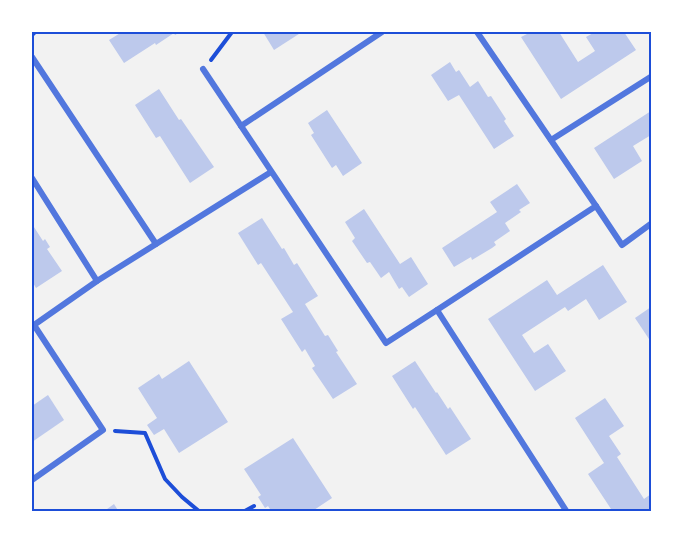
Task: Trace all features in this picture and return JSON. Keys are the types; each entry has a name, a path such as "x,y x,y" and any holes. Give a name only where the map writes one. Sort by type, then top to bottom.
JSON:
{"street":[{"path":"241,126 382,32"},
{"path":"477,32 622,245 651,223"},
{"path":"32,57 156,244"},
{"path":"203,69 386,343 596,206"},
{"path":"551,140 651,76"},
{"path":"32,480 103,430 33,326 97,281 271,172"},
{"path":"32,178 97,281"},
{"path":"437,310 567,512"}],"path":[{"path":"32,35 35,32"},
{"path":"203,69 232,32"},
{"path":"103,430 145,433 165,478 200,512"},
{"path":"243,512 254,506"},
{"path":"191,512 194,507"}],"building":[{"path":"122,32 180,32 175,35 174,33 156,45 155,43 124,63 109,40"},
{"path":"263,32 302,32 274,50"},
{"path":"531,32 559,32 578,62 595,51 586,37 595,32 624,32 636,50 561,99 521,37"},
{"path":"450,62 456,72 459,70 470,87 478,81 488,97 491,96 514,136 494,149 459,95 448,101 431,75"},
{"path":"159,89 214,167 190,183 160,136 156,138 135,105"},
{"path":"327,110 362,163 343,176 336,165 332,168 311,135 314,133 308,123"},
{"path":"651,111 651,135 633,146 642,161 614,179 594,148"},
{"path":"517,184 530,203 505,223 510,231 494,242 496,245 492,248 454,267 442,248 497,212 490,202"},
{"path":"364,209 400,264 411,257 428,284 409,297 402,287 399,289 389,272 381,278 352,241 355,238 345,222"},
{"path":"262,218 294,265 297,263 318,296 305,304 325,336 328,335 357,384 333,399 312,368 315,366 305,349 302,352 281,319 293,312 261,263 258,265 238,233"},
{"path":"32,224 43,241 45,239 50,247 47,249 62,271 36,288 32,281"},
{"path":"603,265 627,302 599,320 586,299 568,311 565,307 522,335 534,353 548,344 566,371 535,391 488,319 547,280 557,295"},
{"path":"651,307 651,342 635,318"},
{"path":"189,361 228,422 179,453 164,429 154,435 147,425 157,418 138,388 159,374 162,379"},
{"path":"415,361 471,439 446,455 392,376"},
{"path":"48,395 64,420 32,442 32,406"},
{"path":"605,398 624,426 609,436 621,454 617,457 644,499 651,494 651,512 613,512 588,474 604,463 575,418"},
{"path":"293,438 332,498 311,512 272,512 268,506 265,508 258,497 261,495 244,469"},
{"path":"114,504 119,512 103,512"}]}
